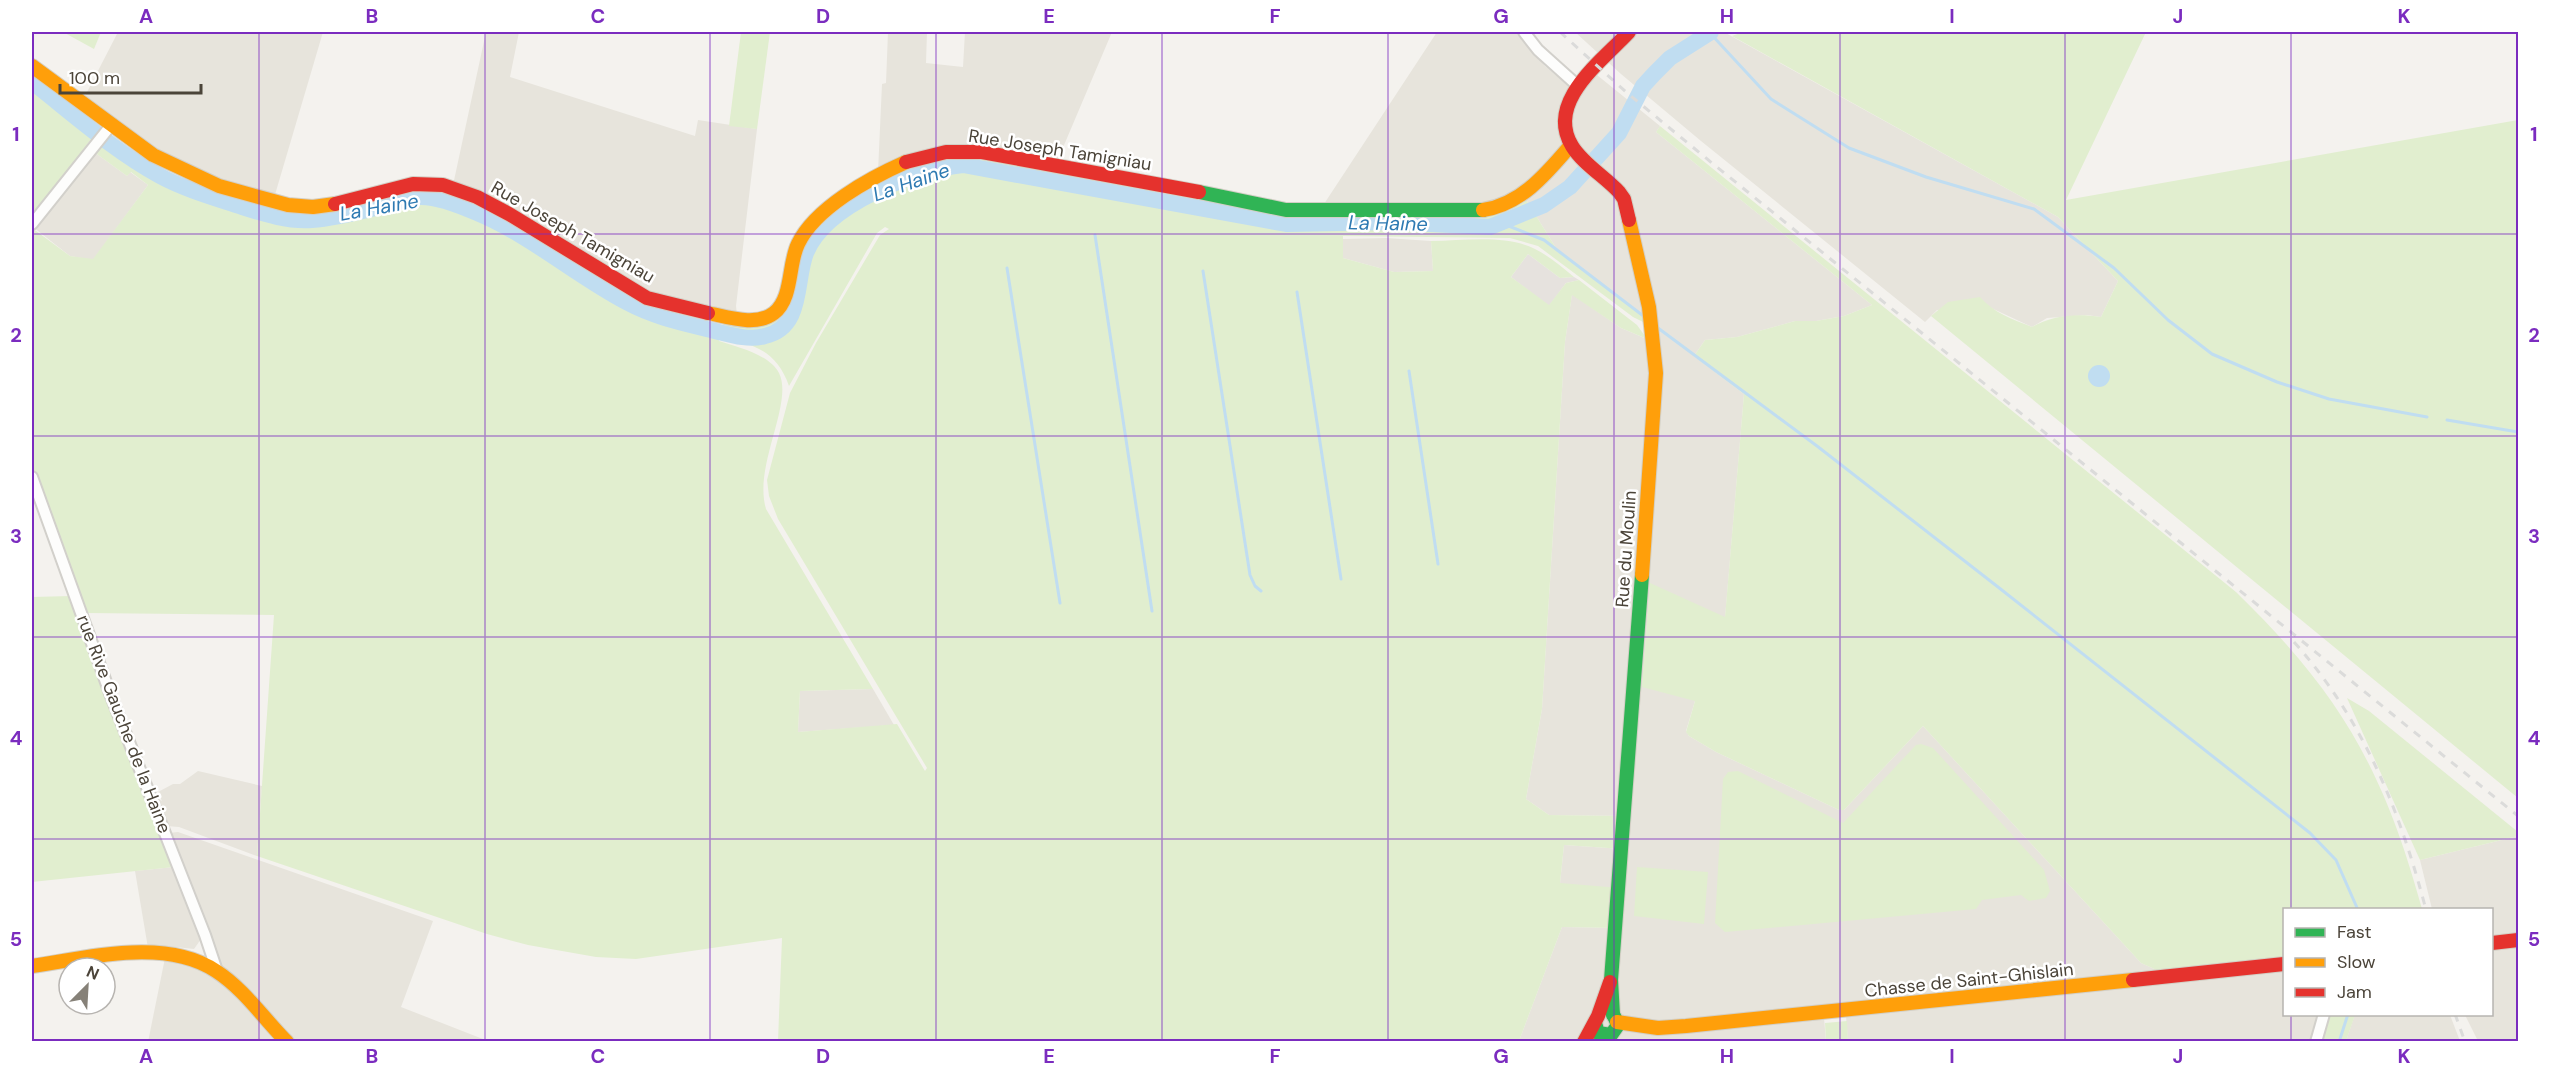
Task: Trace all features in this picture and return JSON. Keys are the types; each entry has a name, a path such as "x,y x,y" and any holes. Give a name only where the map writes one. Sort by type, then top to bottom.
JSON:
{"street":[{"path":"1524,32 1538,50 1578,86"},
{"path":"1576,150 1566,131 1564,111 1567,99 1629,32"},
{"name":"Rue Joseph Tamigniau","path":"32,66 110,126 153,155 181,171 219,186 288,205 313,207 344,203 422,183 458,189 510,214 633,291 678,307 751,321 774,313 783,300 797,245 809,227 824,212 876,177 931,154 963,150 982,152 1286,210 1473,212 1496,208 1523,195 1576,150"},
{"path":"32,224 110,126"},
{"name":"Rue du Moulin","path":"1576,150 1624,199 1650,309 1656,373 1623,849 1611,980 1605,1026 1584,1041"},
{"name":"rue Rive Gauche de la Haine","path":"32,477 111,696 217,971"},
{"path":"2493,943 2518,940"},
{"path":"32,966 171,953 195,959 217,971 287,1041"},
{"name":"Chasse de Saint-Ghislain","path":"1605,1026 1658,1028 2283,964"},
{"path":"2316,1041 2323,1016"}],"shaded area":[{"path":"118,32 323,32 274,198 175,164 84,98"},
{"path":"486,32 519,32 510,77 695,136 698,120 757,129 736,306 737,315 654,297 453,185"},
{"path":"888,32 927,32 926,63 963,67 965,32 1112,32 1056,164 878,172 882,84 886,83"},
{"path":"1437,32 1521,32 1545,66 1578,94 1597,75 1660,126 1656,132 1872,305 1844,316 1816,321 1795,321 1737,337 1705,340 1694,356 1744,394 1725,618 1695,701 1686,731 1689,736 1716,752 1839,810 1844,810 1923,726 2141,963 2159,971 2283,970 2283,1016 2319,1016 2310,1041 1848,1041 1846,1016 1824,1018 1826,1041 1519,1041 1562,927 1616,928 1560,883 1564,845 1623,849 1625,816 1549,815 1526,799 1542,709 1565,342 1572,294 1621,328 1649,340 1647,319 1556,248 1525,198 1499,205 1322,207"},
{"path":"1575,32 1724,32 2058,217 2118,281 2101,317 2087,315 2047,318 2032,327 1989,307 1937,310 1925,322 1701,141"},
{"path":"94,152 127,176 130,172 148,185 93,260 70,256 33,227"},
{"path":"1386,238 1431,241 1433,271 1394,272 1343,258 1343,239"},
{"path":"1528,254 1560,278 1574,277 1579,280 1566,283 1549,306 1511,277"},
{"path":"873,689 894,725 798,732 800,691"},
{"path":"198,771 262,786 257,856 179,827 166,826 155,797 162,801 158,792 173,784 180,784"},
{"path":"178,832 433,921 401,1007 488,1041 294,1041 221,965 169,833"},
{"path":"2518,836 2518,1041 2478,1041 2466,1016 2493,1016 2493,908 2432,908 2420,860"},
{"path":"174,867 201,939 194,949 166,946 148,948 135,871"},
{"path":"165,958 186,962 217,978 281,1042 148,1042"},
{"path":"2354,1016 2450,1016 2460,1041 2346,1041"}],"green space":[{"path":"63,32 101,32 94,49"},
{"path":"741,32 770,32 757,129 729,126"},
{"path":"1743,32 2146,32 2066,200 2518,120 2518,798 1931,316 1948,302 1980,297 1997,311 2032,327 2065,316 2101,317 2118,281 2058,217 1732,36"},
{"path":"32,89 94,135 32,220"},
{"path":"1660,126 2236,592 2304,665 2331,700 2354,736 2392,815 2422,908 2283,908 2283,958 2159,971 2141,963 1923,726 1844,810 1839,810 1716,752 1689,736 1686,732 1695,701 1642,687 1650,583 1725,617 1744,394 1694,356 1705,340 1737,337 1795,321 1816,321 1844,316 1872,305 1656,132"},
{"path":"102,141 125,157 180,188 210,202 271,221 301,225 329,224 402,204 430,202 444,205 468,214 513,238 623,305 658,319 718,337 719,341 752,352 768,361 779,373 782,386 778,418 765,474 763,492 766,509 873,689 800,691 798,732 897,724 925,771 927,768 778,519 769,496 767,480 790,393 816,343 880,235 889,229 885,227 877,233 789,386 778,365 763,351 721,337 724,321 770,320 798,252 827,214 909,164 967,154 1273,212 1465,214 1525,198 1556,248 1647,319 1645,323 1633,317 1538,246 1510,238 1343,236 1343,258 1394,272 1433,271 1431,241 1484,239 1523,244 1545,255 1574,277 1560,278 1528,254 1511,277 1549,305 1566,283 1579,280 1637,325 1647,339 1621,328 1572,295 1565,342 1542,709 1526,799 1549,815 1625,816 1623,849 1564,845 1560,883 1620,888 1617,928 1562,927 1519,1041 778,1041 782,938 636,959 596,957 528,945 487,934 257,856 274,615 85,613 32,466 32,228 70,256 93,259 148,185 131,172 127,176 94,152"},
{"path":"71,596 174,867 32,882 32,597"},
{"path":"2347,698 2369,711 2518,832 2518,836 2420,860"},
{"path":"1921,744 1933,748 2044,870 2050,891 2046,898 2029,901 2021,895 1982,900 1976,909 1725,932 1715,923 1723,779 1728,772 1738,771 1843,823 1916,745"},
{"path":"1637,867 1708,872 1704,924 1634,916"},
{"path":"2324,1016 2355,1016 2346,1041 2316,1042"},
{"path":"1847,1021 1848,1041 1826,1041 1825,1023"}],"water":[{"path":"2099,365 2107,368 2110,376 2107,384 2099,387 2091,384 2088,376 2091,368"}],"waterway":[{"path":"1709,32 1771,99 1849,148 1926,177 2034,209 2114,268 2168,320 2212,354 2277,382 2329,399 2427,417"},
{"name":"La Haine","path":"32,82 126,155 160,176 201,193 268,215 303,220 341,216 415,198 426,197 441,200 497,222 590,281 638,308 679,322 752,338 778,331 786,323 796,302 806,253 817,235 832,219 874,192 943,168 963,165 1286,224 1391,222 1490,227 1544,205 1570,187 1619,133 1643,86 1670,58 1711,32"},
{"path":"1501,223 1544,240 1646,318"},
{"path":"1095,235 1152,611"},
{"path":"1007,268 1060,603"},
{"path":"1203,271 1250,575 1255,586 1261,591"},
{"path":"1297,292 1341,579"},
{"path":"1658,328 1817,446 2310,833 2336,860 2357,908"},
{"path":"1409,371 1438,564"},
{"path":"2447,420 2518,432"},
{"path":"2339,1042 2347,1016"}],"railway":[{"path":"1560,32 1626,92 1712,163 2518,816"},
{"path":"2294,642 2340,702 2376,767 2404,837 2425,908"},
{"path":"2456,1016 2465,1042"}],"traffic: fast":[{"path":"1199,192 1286,210 1483,210"},
{"path":"1613,1015 1611,980 1642,575"},
{"path":"1595,1023 1598,1033 1611,1035 1618,1025 1614,1016"}],"traffic: slow":[{"path":"32,66 153,155 219,186 288,205 313,207 335,204"},
{"path":"1483,210 1510,201 1533,186 1571,145"},
{"path":"708,313 750,320 767,317 774,313 784,299 798,244 817,218 860,185 906,162"},
{"path":"1629,220 1649,307 1656,373 1642,575"},
{"path":"32,966 101,955 150,952 196,961 216,971 236,986 287,1042"},
{"path":"1617,1022 1658,1028 1686,1026 2133,980"}],"traffic: jam":[{"path":"1629,32 1580,83 1571,98 1566,114 1566,130 1572,146 1619,192 1624,199 1629,220"},
{"path":"906,162 946,152 982,152 1199,192"},
{"path":"335,204 413,184 443,185 477,197 509,214 647,298 708,313"},
{"path":"2493,943 2518,940"},
{"path":"2133,980 2283,964"},
{"path":"1584,1042 1598,1016 1610,982"}]}
